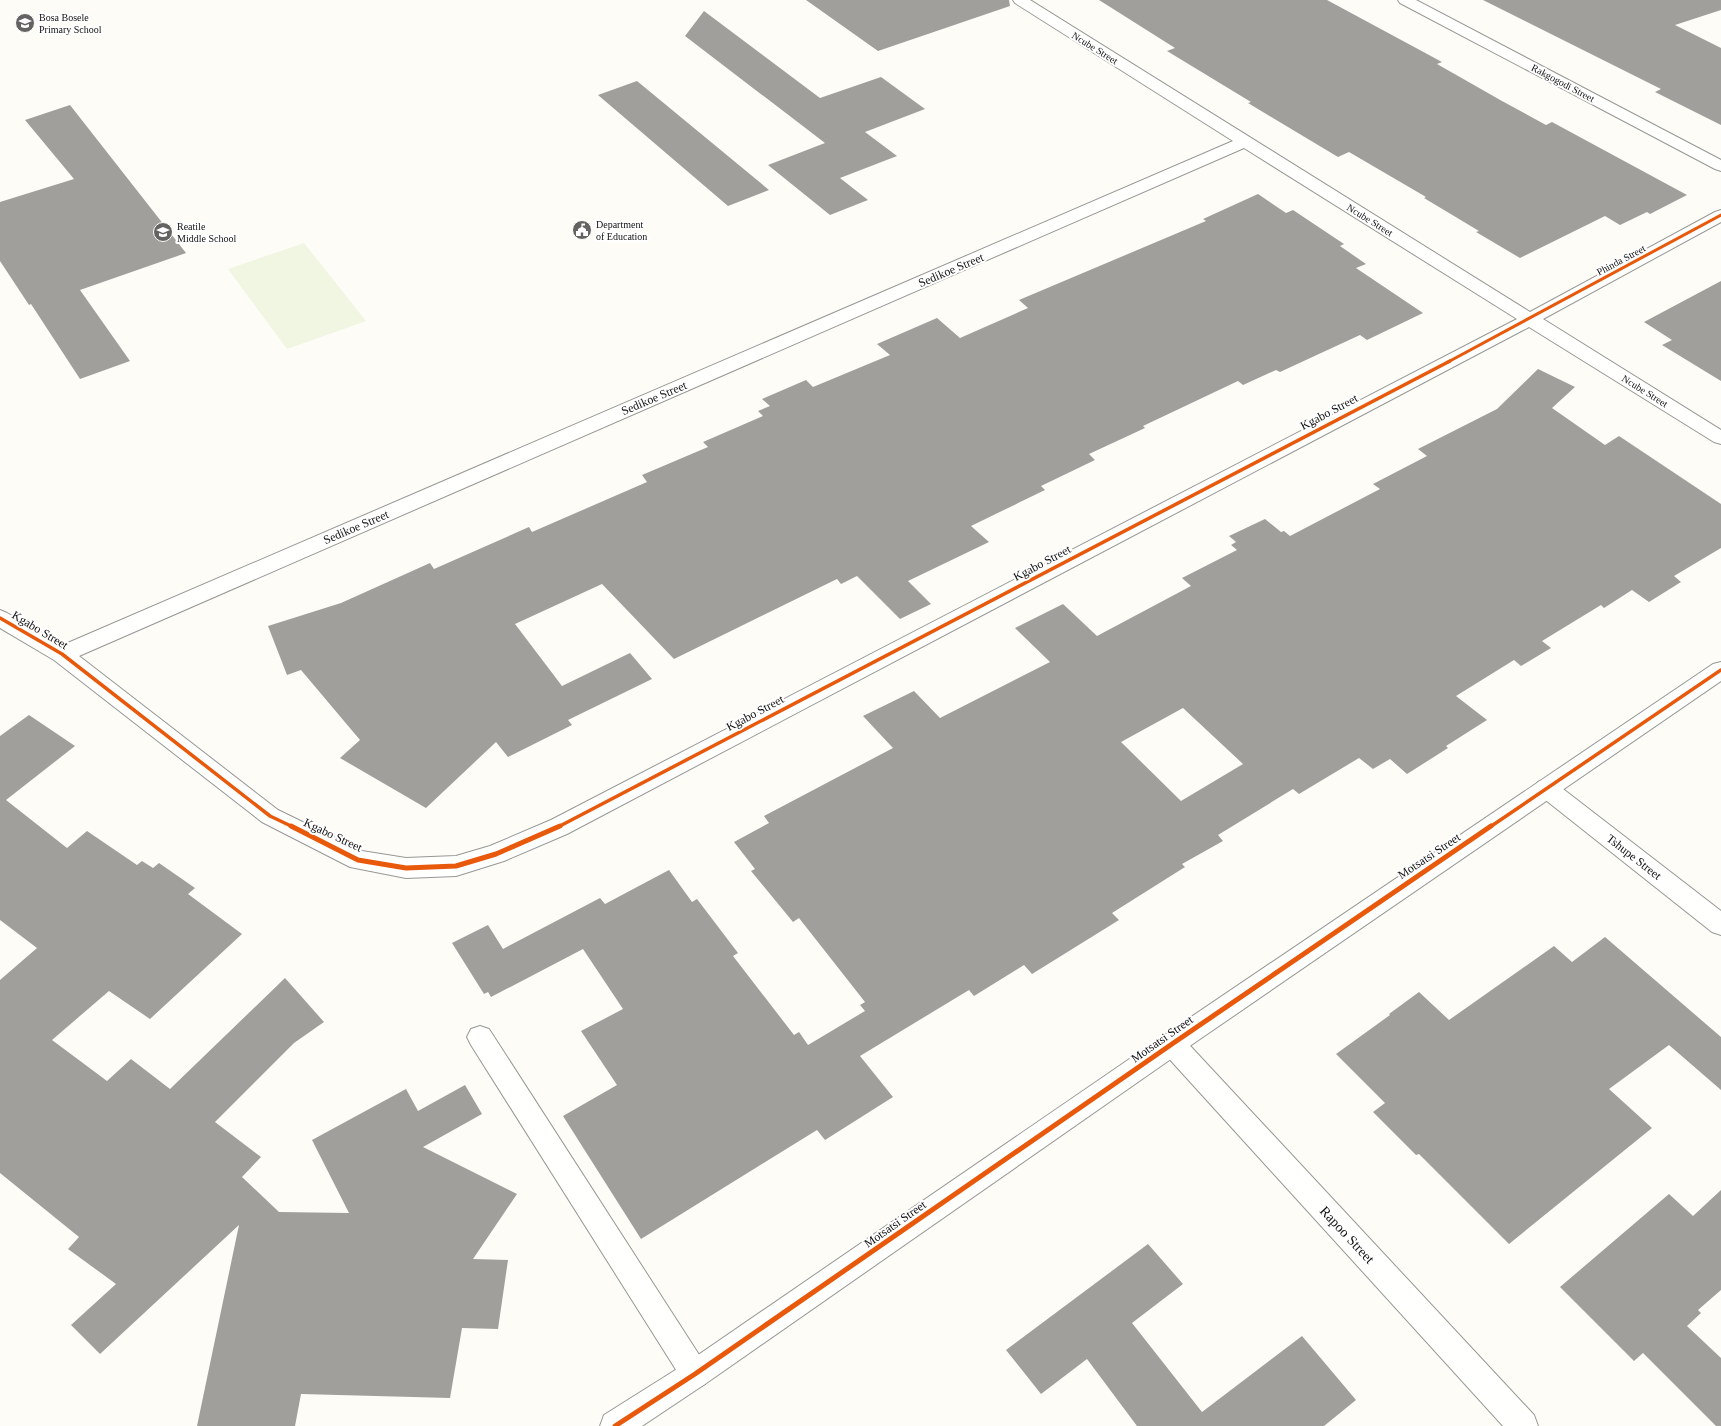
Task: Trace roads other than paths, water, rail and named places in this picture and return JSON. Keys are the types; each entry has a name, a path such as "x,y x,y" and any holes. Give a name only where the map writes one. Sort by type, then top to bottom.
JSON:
{"street":[{"name":"Ncube Street","path":"1020,0 1245,142 1721,438"},
{"name":"Rakgogodi Street","path":"1406,0 1721,166"},
{"name":"Sedikoe Street","path":"62,654 1245,142"},
{"name":"Phinda Street","path":"1530,319 1721,215"},
{"name":"Kgabo Street","path":"0,618 62,654 270,816 358,860 406,868 456,866 496,854 559,827 1530,319"},
{"name":"Motsatsi Street","path":"615,1426 695,1374 1172,1044 1721,670"},
{"name":"Tshupe Street","path":"1546,788 1721,925"},
{"path":"480,1037 695,1374"},
{"name":"Rapoo Street","path":"1172,1044 1523,1426"}],"place":[{"name":"Bosa Bosele Primary School","path":"25,23"},
{"name":"Department of Education","path":"582,230"},
{"name":"Reatile Middle School","path":"163,232"}]}
